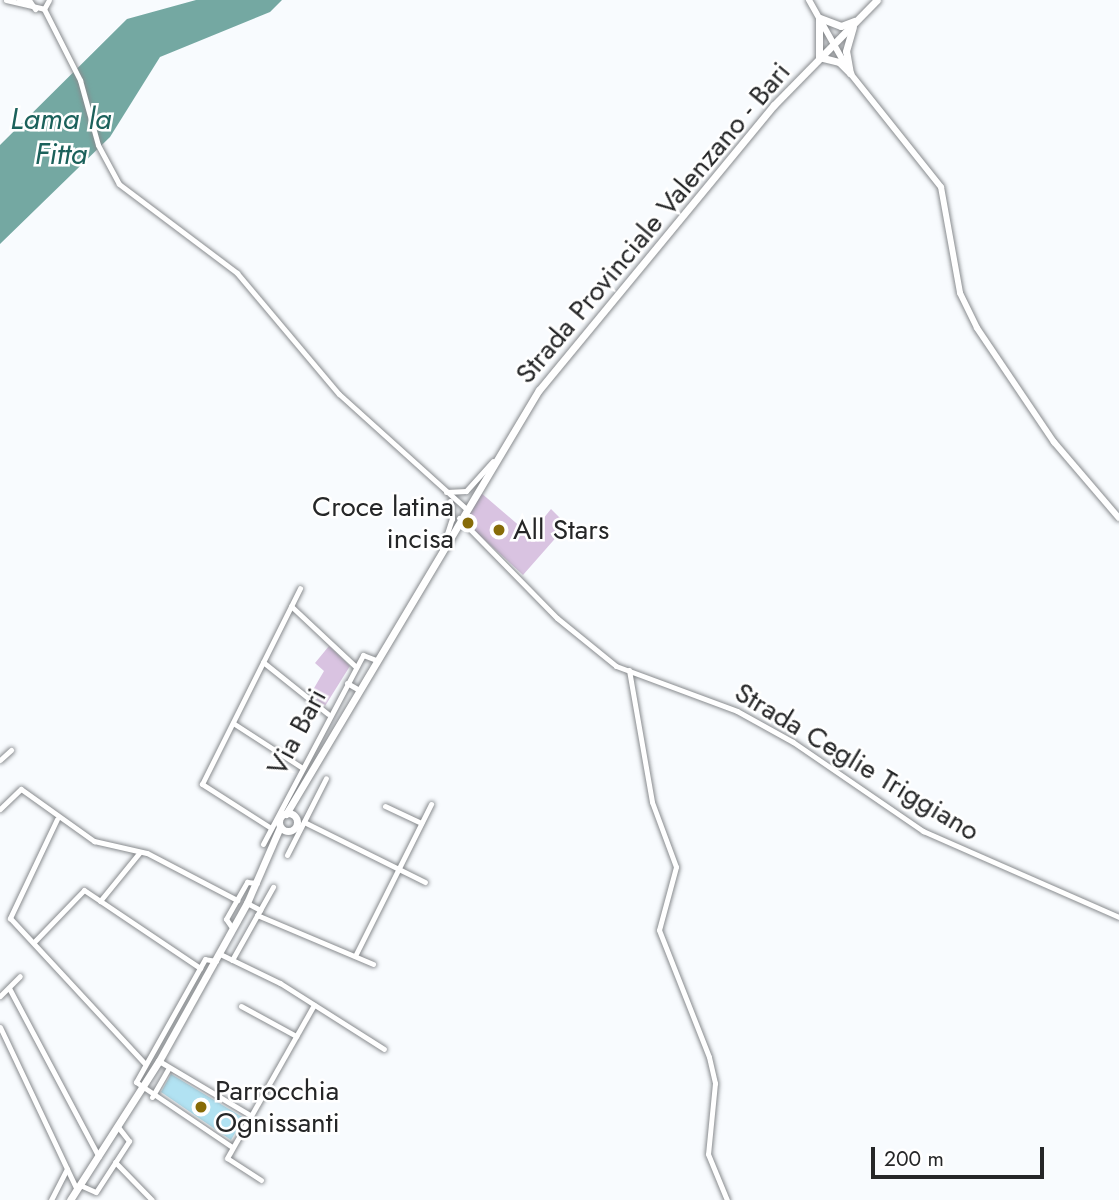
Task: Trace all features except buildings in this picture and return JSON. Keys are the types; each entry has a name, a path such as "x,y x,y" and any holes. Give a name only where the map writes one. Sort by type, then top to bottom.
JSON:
{"main road":[{"name":"Strada Provinciale Valenzano - Bari","path":"408,606 493,461 599,311 819,57 877,0"},
{"path":"850,73 839,62 819,57 820,18 841,26 857,20"},
{"path":"850,73 846,51 857,20"},
{"name":"Via Bari","path":"70,1200 142,1091 218,958 274,850 281,819 300,795 408,606"},
{"name":"Via Bari","path":"274,850 297,825 300,795"},
{"path":"281,819 297,825"},
{"name":"Via Bari","path":"281,819 297,825"}],"street":[{"path":"6,0 44,9"},
{"path":"19,0 29,0 35,9"},
{"path":"44,9 50,0"},
{"path":"809,0 850,73 941,187 960,293 977,328 1054,442 1119,517"},
{"path":"44,9 85,94 104,161 139,204 237,273 339,394 443,491 465,508"},
{"path":"451,497 466,491 493,461"},
{"path":"442,550 452,519 451,497"},
{"name":"Strada Ceglie Triggiano","path":"459,519 572,632 629,670 737,711 793,741 923,831 1119,917"},
{"path":"271,828 202,784 300,588"},
{"path":"291,606 356,667"},
{"name":"Via Bari","path":"263,844 271,828 281,819 301,767 364,653 376,660"},
{"path":"263,662 328,714"},
{"path":"629,670 652,802 676,867 659,930 709,1057 715,1083 708,1154 727,1200"},
{"path":"347,682 359,690"},
{"path":"233,723 301,767"},
{"path":"0,760 11,750"},
{"name":"Via Bari","path":"287,856 297,825 326,778"},
{"path":"0,809 21,789 57,819 110,847 140,852 237,900"},
{"path":"355,956 396,868 432,804"},
{"path":"385,806 421,823"},
{"path":"57,819 10,918 145,1064"},
{"path":"297,825 425,882"},
{"path":"100,901 140,852"},
{"name":"Via Bari","path":"234,927 226,922 237,900 248,881 257,883"},
{"path":"232,960 273,887"},
{"path":"34,942 84,890 200,968 206,958 232,960 314,1005 384,1049"},
{"path":"247,903 258,912 373,964"},
{"path":"234,927 248,931"},
{"name":"Via Bari","path":"142,1091 135,1083 200,968"},
{"path":"0,996 20,976"},
{"path":"9,988 99,1157"},
{"path":"261,1180 227,1161 232,1147 314,1005"},
{"path":"241,1006 296,1036"},
{"path":"0,1027 67,1169 79,1188 96,1192 116,1162 129,1141 118,1128"},
{"path":"159,1061 250,1115"},
{"path":"152,1097 169,1067"},
{"path":"142,1091 232,1147"},
{"path":"92,1140 111,1139"},
{"path":"116,1162 152,1200"},
{"path":"51,1200 67,1169"}],"shaded area":[{"name":"All Stars","path":"480,492 530,535 551,509 567,525 523,575 464,521"},
{"path":"329,646 350,666 325,706 310,695 324,671 315,663"}],"water":[{"name":"Lama la Fitta","path":"196,0 282,0 270,12 160,57 110,137 0,244 0,145 127,19"}],"place":[{"name":"Croce latina incisa","path":"468,523"},
{"name":"All Stars","path":"499,530"},
{"name":"Parrocchia Ognissanti","path":"201,1107"}]}
